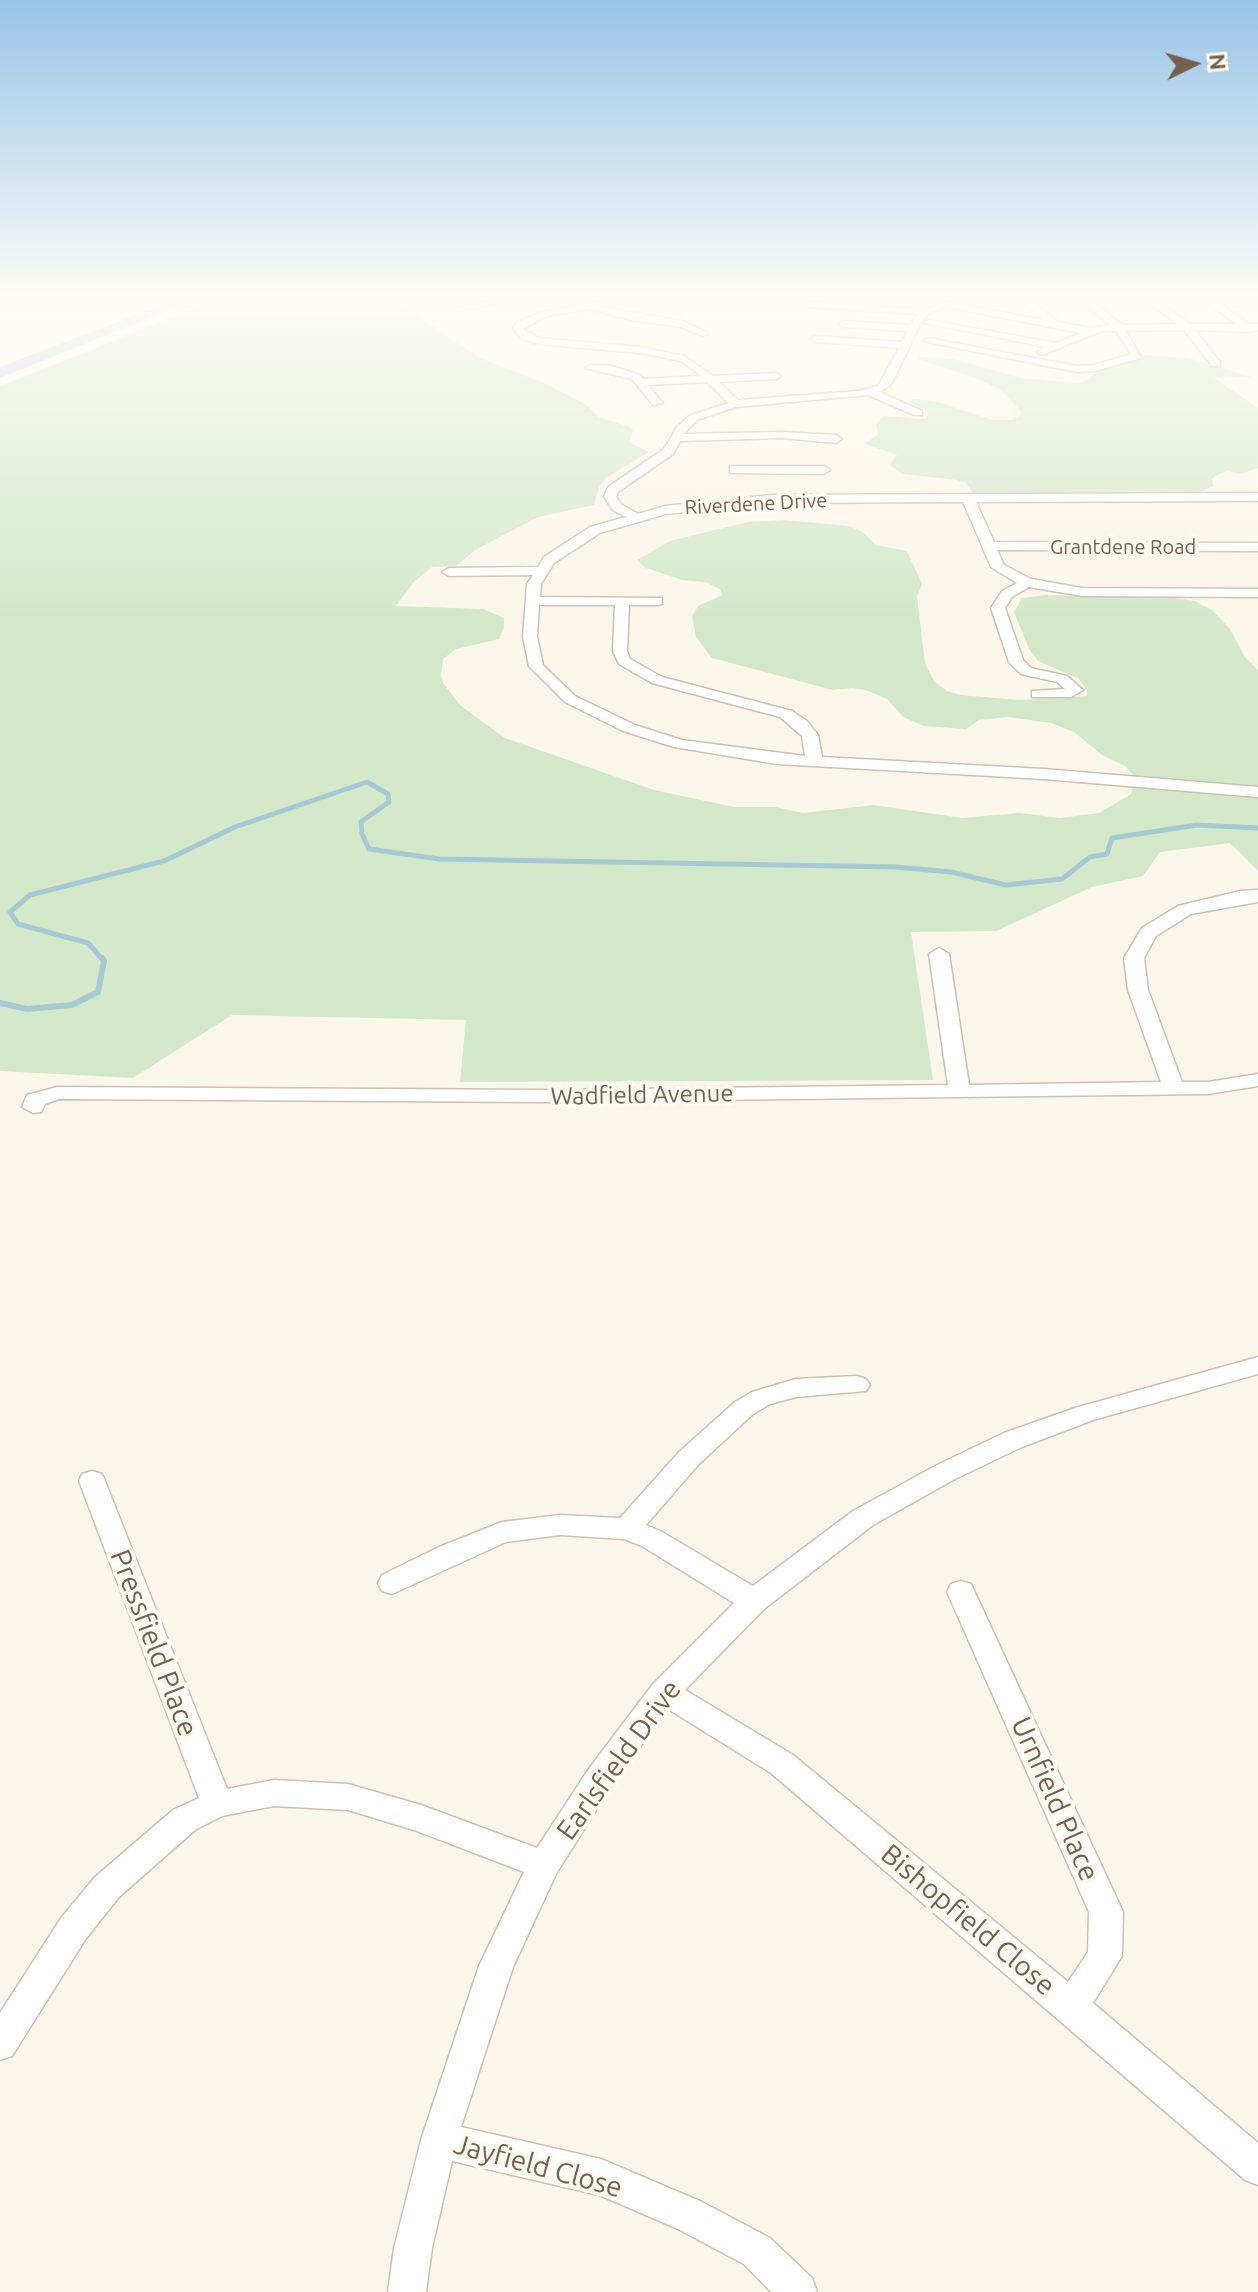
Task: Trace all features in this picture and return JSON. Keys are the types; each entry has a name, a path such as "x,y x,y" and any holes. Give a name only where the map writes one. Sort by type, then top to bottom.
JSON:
{"street":[{"path":"635,517 617,507 609,495 617,485 669,451 681,429 693,418 747,403"},
{"path":"896,403 918,413"},
{"path":"675,438 782,435 836,439"},
{"path":"734,470 817,470 819,499"},
{"name":"Riverdene Drive","path":"540,571 568,545 595,530 635,517 728,502 1258,497"},
{"path":"968,498 998,567 1027,583 1082,592 1258,593"},
{"name":"Grantdene Road","path":"988,546 1258,547"},
{"path":"449,572 540,571 533,601 530,637 536,666 552,684 597,715 680,744 724,753 1258,792"},
{"path":"1027,583 1007,594 998,608 1016,662 1026,671 1062,679 1075,690 1066,694 1037,694"},
{"path":"533,601 657,601"},
{"path":"622,602 620,651 624,661 657,680 786,714 810,735 814,760"},
{"path":"1173,1087 1138,990 1134,958 1149,932 1185,910 1240,897 1258,896"},
{"path":"939,954 959,1091"},
{"name":"Wadfield Avenue","path":"33,1107 35,1100 57,1093 542,1096 1208,1088 1258,1080"},
{"name":"Earlsfield Drive","path":"407,2292 413,2248 439,2140 496,1966 544,1865 599,1779 664,1692 754,1601 863,1518 986,1453 1084,1414 1257,1366"},
{"path":"627,1529 689,1458 752,1403 776,1392 796,1388 857,1385"},
{"name":"Pressfield Place","path":"92,1481 217,1804"},
{"path":"392,1583 477,1541 511,1530 560,1525 627,1529 652,1539 754,1601"},
{"name":"Urnfield Place","path":"961,1592 1106,1912 1105,1956 1071,2006"},
{"name":"Bishopfield Close","path":"664,1692 782,1764 1258,2167"},
{"path":"0,2044 73,1929 107,1887 184,1820 217,1804 274,1793 348,1797 421,1819 544,1865"},
{"name":"Jayfield Close","path":"439,2140 601,2177 689,2215 757,2251 798,2292"}],"green space":[{"path":"0,403 583,403 599,417 629,427 633,431 629,442 649,452 606,478 599,487 594,505 538,517 475,550 456,566 432,567 414,582 396,606 483,609 504,618 499,639 456,649 443,659 441,675 443,683 460,705 505,738 654,790 734,807 775,807 803,813 874,805 962,818 1019,813 1060,818 1099,813 1131,794 1134,776 1125,766 1102,755 1074,732 1051,723 1008,717 979,720 966,729 924,726 903,717 887,699 866,690 833,690 712,658 696,637 692,616 698,606 722,595 721,590 706,582 682,580 646,568 637,560 670,541 748,522 784,520 849,526 863,532 876,545 907,551 922,584 917,597 925,663 934,681 947,691 960,695 1019,700 1087,696 1079,679 1038,661 1029,649 1014,612 1022,598 1045,595 1168,597 1195,601 1212,610 1230,629 1245,657 1258,670 1258,871 1230,843 1160,852 1143,876 1092,887 996,931 911,932 933,1080 460,1082 466,1020 232,1015 133,1078 0,1071"},
{"path":"911,403 940,403 993,420 1012,420 1021,415 1013,403 1251,403 1258,408 1258,468 1241,474 1227,471 1215,476 1212,480 1214,486 1200,492 974,494 966,483 957,480 902,474 890,465 897,455 865,444 878,434 876,424 883,416 926,419 928,412"}],"waterway":[{"path":"103,960 88,943 18,924 10,912 30,895 164,861 235,827 367,782 388,794 389,802 361,822 362,834 369,849 439,859 896,867 951,872 1006,885 1062,879 1090,857 1107,854 1112,838 1197,825 1258,828"},
{"path":"0,1003 27,1009 72,1005 98,992 102,958"}]}
